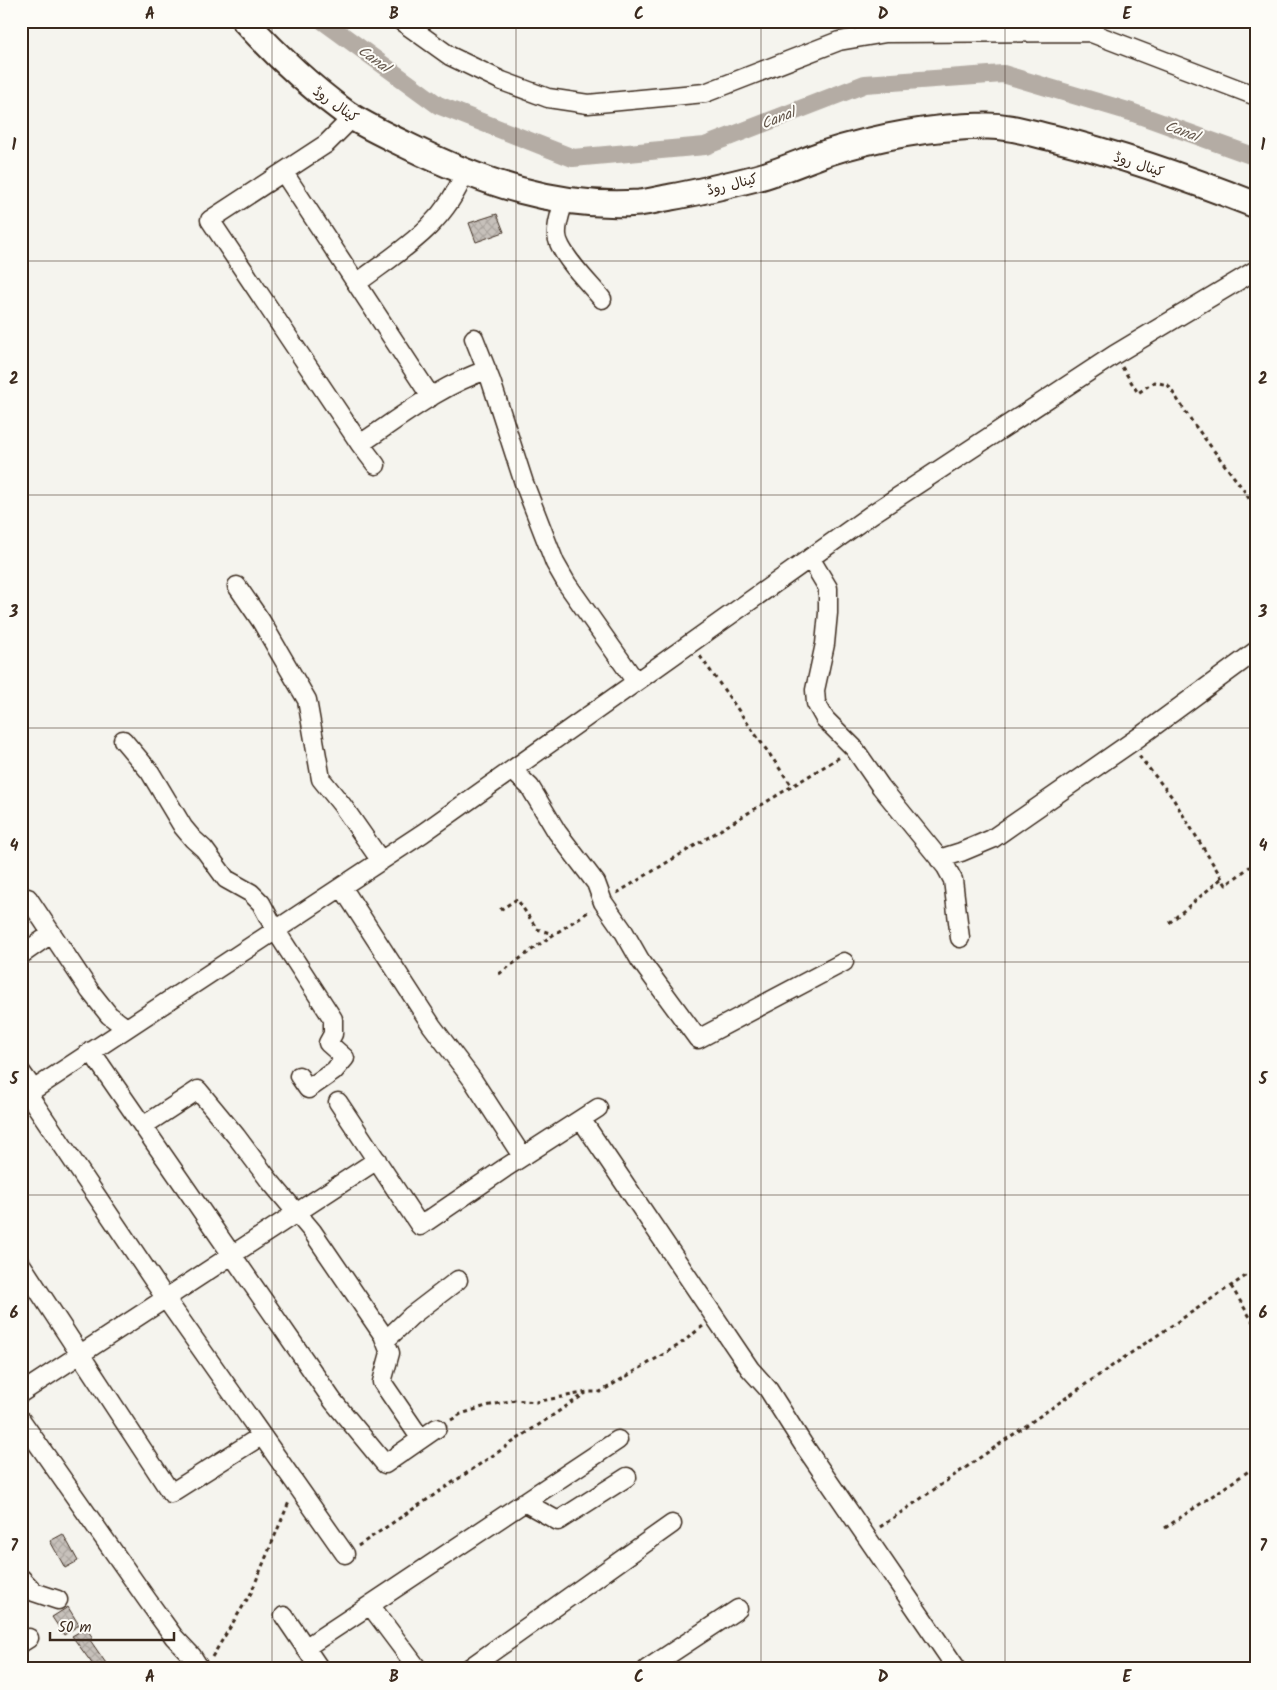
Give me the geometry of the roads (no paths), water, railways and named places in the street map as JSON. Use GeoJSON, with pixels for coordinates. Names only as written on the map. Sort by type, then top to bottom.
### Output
{"type":"FeatureCollection","features":[{"type":"Feature","properties":{"kind":"street","name":"کینال روڈ"},"geometry":{"type":"LineString","coordinates":[[245,21],[307,83],[348,115],[434,159],[466,172],[506,187],[564,201],[599,204],[640,203],[761,177],[823,154],[886,136],[939,128],[988,126],[1015,129],[1090,147],[1256,205]]}},
{"type":"Feature","properties":{"kind":"street"},"geometry":{"type":"LineString","coordinates":[[401,21],[450,56],[502,81],[548,98],[588,104],[705,93],[839,41],[886,33],[1089,32]]}},
{"type":"Feature","properties":{"kind":"street"},"geometry":{"type":"LineString","coordinates":[[1044,21],[1089,32],[1256,96]]}},
{"type":"Feature","properties":{"kind":"street"},"geometry":{"type":"LineString","coordinates":[[348,115],[345,124],[326,144],[210,220],[376,465]]}},
{"type":"Feature","properties":{"kind":"street"},"geometry":{"type":"LineString","coordinates":[[356,283],[412,242],[431,225],[458,191],[466,172]]}},
{"type":"Feature","properties":{"kind":"street"},"geometry":{"type":"LineString","coordinates":[[284,173],[431,397]]}},
{"type":"Feature","properties":{"kind":"street"},"geometry":{"type":"LineString","coordinates":[[564,201],[557,234],[558,244],[564,255],[602,299]]}},
{"type":"Feature","properties":{"kind":"street"},"geometry":{"type":"LineString","coordinates":[[28,1094],[381,861],[872,514],[1114,355],[1256,270]]}},
{"type":"Feature","properties":{"kind":"street"},"geometry":{"type":"LineString","coordinates":[[474,338],[487,370],[524,483],[555,563],[567,584],[636,682]]}},
{"type":"Feature","properties":{"kind":"street"},"geometry":{"type":"LineString","coordinates":[[360,444],[431,397],[468,376],[487,370]]}},
{"type":"Feature","properties":{"kind":"street"},"geometry":{"type":"LineString","coordinates":[[810,558],[828,588],[826,636],[815,690],[816,703],[825,719],[854,748],[881,787],[939,858],[954,880],[960,938]]}},
{"type":"Feature","properties":{"kind":"street"},"geometry":{"type":"LineString","coordinates":[[236,586],[261,621],[307,700],[321,779],[342,805],[381,861]]}},
{"type":"Feature","properties":{"kind":"street"},"geometry":{"type":"LineString","coordinates":[[939,858],[961,852],[992,839],[1130,744],[1256,651]]}},
{"type":"Feature","properties":{"kind":"street"},"geometry":{"type":"LineString","coordinates":[[123,740],[150,772],[174,813],[193,839],[204,849],[226,879],[251,893],[261,903],[276,931],[333,1019],[333,1034],[328,1043],[345,1058],[334,1072],[308,1089],[299,1076]]}},
{"type":"Feature","properties":{"kind":"street"},"geometry":{"type":"LineString","coordinates":[[512,770],[530,787],[557,832],[596,883],[603,902],[624,932],[640,960],[698,1039],[844,962]]}},
{"type":"Feature","properties":{"kind":"street"},"geometry":{"type":"LineString","coordinates":[[342,887],[432,1026],[472,1079],[522,1156]]}},
{"type":"Feature","properties":{"kind":"street"},"geometry":{"type":"LineString","coordinates":[[28,898],[90,990],[109,1015],[126,1028]]}},
{"type":"Feature","properties":{"kind":"street"},"geometry":{"type":"LineString","coordinates":[[21,955],[51,934]]}},
{"type":"Feature","properties":{"kind":"street"},"geometry":{"type":"LineString","coordinates":[[91,1051],[333,1401],[385,1464],[437,1428]]}},
{"type":"Feature","properties":{"kind":"street"},"geometry":{"type":"LineString","coordinates":[[21,1072],[28,1094],[261,1436],[345,1554]]}},
{"type":"Feature","properties":{"kind":"street"},"geometry":{"type":"LineString","coordinates":[[143,1126],[198,1090],[312,1231],[383,1335],[390,1353],[382,1382],[421,1440]]}},
{"type":"Feature","properties":{"kind":"street"},"geometry":{"type":"LineString","coordinates":[[338,1102],[420,1226],[522,1156],[598,1108]]}},
{"type":"Feature","properties":{"kind":"street"},"geometry":{"type":"LineString","coordinates":[[581,1118],[750,1369],[768,1389],[803,1444],[957,1669]]}},
{"type":"Feature","properties":{"kind":"street"},"geometry":{"type":"LineString","coordinates":[[21,1393],[377,1160]]}},
{"type":"Feature","properties":{"kind":"street"},"geometry":{"type":"LineString","coordinates":[[21,1264],[171,1493],[261,1436]]}},
{"type":"Feature","properties":{"kind":"street"},"geometry":{"type":"LineString","coordinates":[[385,1341],[411,1316],[458,1280]]}},
{"type":"Feature","properties":{"kind":"street"},"geometry":{"type":"LineString","coordinates":[[21,1420],[174,1637],[192,1656],[205,1665]]}},
{"type":"Feature","properties":{"kind":"street"},"geometry":{"type":"LineString","coordinates":[[305,1648],[618,1440]]}},
{"type":"Feature","properties":{"kind":"street"},"geometry":{"type":"LineString","coordinates":[[524,1502],[558,1521],[627,1477]]}},
{"type":"Feature","properties":{"kind":"street"},"geometry":{"type":"LineString","coordinates":[[468,1669],[672,1524]]}},
{"type":"Feature","properties":{"kind":"street"},"geometry":{"type":"LineString","coordinates":[[21,1578],[34,1592],[58,1600]]}},
{"type":"Feature","properties":{"kind":"street"},"geometry":{"type":"LineString","coordinates":[[370,1605],[418,1669]]}},
{"type":"Feature","properties":{"kind":"street"},"geometry":{"type":"LineString","coordinates":[[647,1669],[738,1609]]}},
{"type":"Feature","properties":{"kind":"street"},"geometry":{"type":"LineString","coordinates":[[284,1616],[320,1669]]}},
{"type":"Feature","properties":{"kind":"waterway","name":"Canal"},"geometry":{"type":"LineString","coordinates":[[323,21],[438,105],[573,158],[705,146],[865,84],[1003,74],[1131,112],[1256,157]]}}]}
